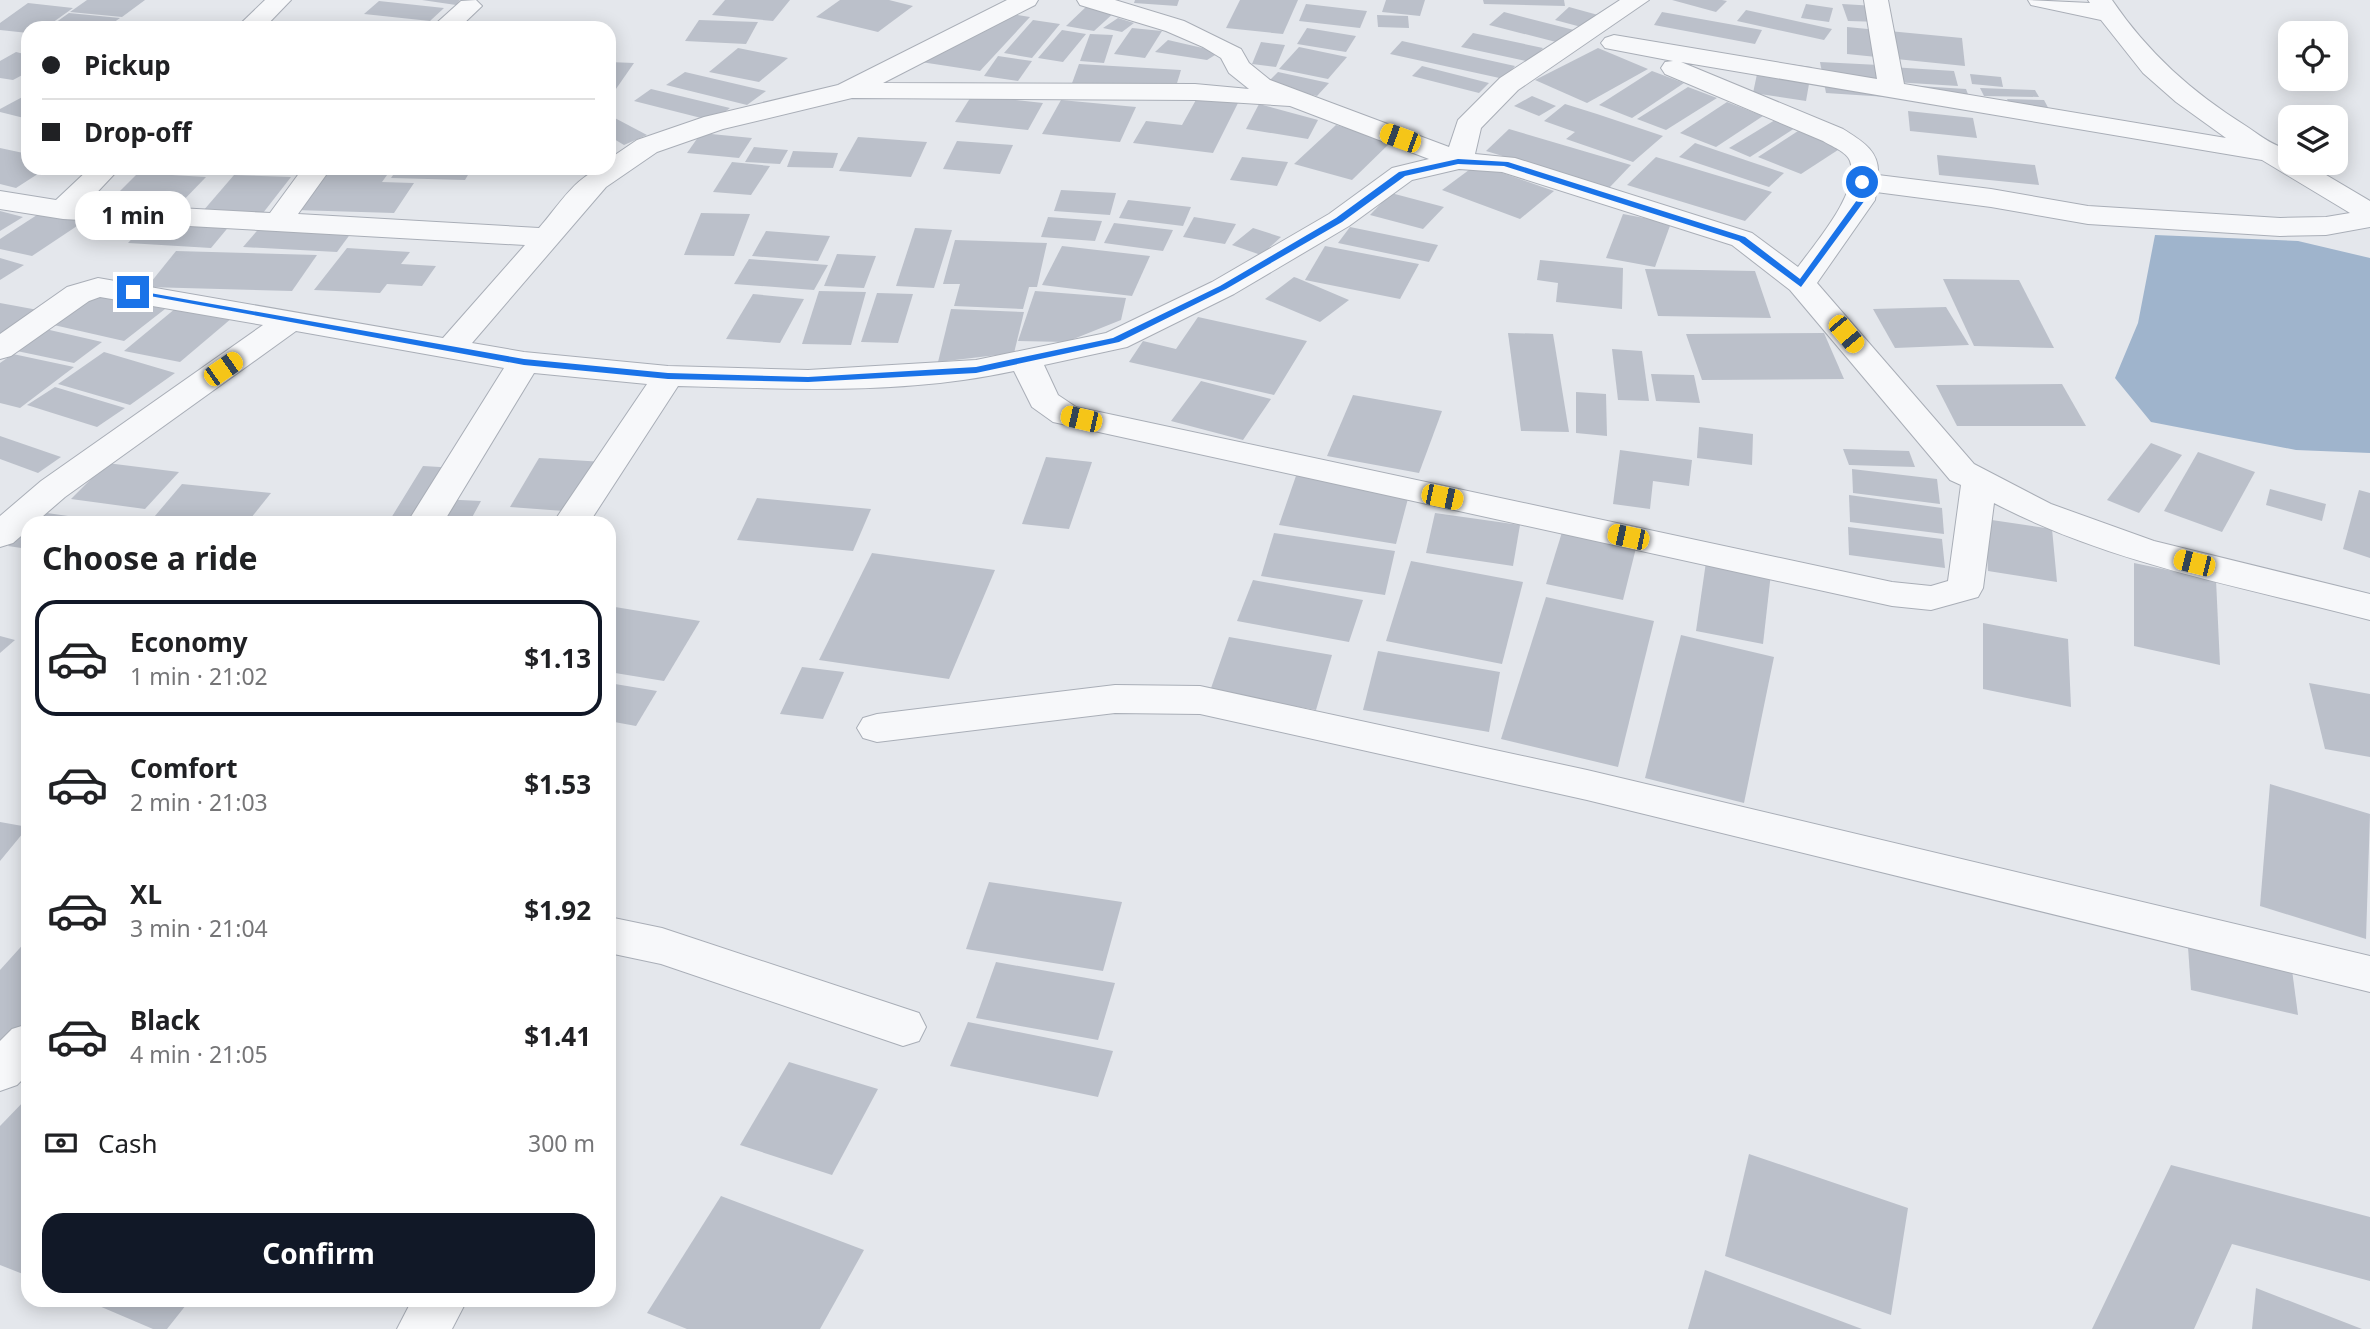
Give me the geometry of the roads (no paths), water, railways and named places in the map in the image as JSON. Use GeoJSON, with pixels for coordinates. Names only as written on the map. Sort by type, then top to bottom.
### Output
{"type":"FeatureCollection","features":[{"type":"Feature","properties":{"kind":"street"},"geometry":{"type":"LineString","coordinates":[[242,0],[277,1]]}},
{"type":"Feature","properties":{"kind":"street"},"geometry":{"type":"LineString","coordinates":[[616,167],[647,146],[714,123],[847,91],[1026,0]]}},
{"type":"Feature","properties":{"kind":"street"},"geometry":{"type":"LineString","coordinates":[[1089,0],[1175,26],[1212,42],[1232,54],[1238,67],[1261,86],[1458,161]]}},
{"type":"Feature","properties":{"kind":"street"},"geometry":{"type":"LineString","coordinates":[[1458,161],[1468,126],[1508,84],[1637,0]]}},
{"type":"Feature","properties":{"kind":"street"},"geometry":{"type":"LineString","coordinates":[[1876,0],[1892,89]]}},
{"type":"Feature","properties":{"kind":"street"},"geometry":{"type":"LineString","coordinates":[[2040,0],[2104,7],[2129,44],[2180,90],[2234,130],[2370,215]]}},
{"type":"Feature","properties":{"kind":"street"},"geometry":{"type":"LineString","coordinates":[[256,21],[277,1]]}},
{"type":"Feature","properties":{"kind":"street"},"geometry":{"type":"LineString","coordinates":[[452,21],[470,6]]}},
{"type":"Feature","properties":{"kind":"street"},"geometry":{"type":"LineString","coordinates":[[1588,32],[1833,135],[1857,150],[1866,162],[1861,200],[1801,284]]}},
{"type":"Feature","properties":{"kind":"street"},"geometry":{"type":"LineString","coordinates":[[1614,43],[2274,154]]}},
{"type":"Feature","properties":{"kind":"street"},"geometry":{"type":"LineString","coordinates":[[847,91],[1195,92],[1297,101]]}},
{"type":"Feature","properties":{"kind":"street"},"geometry":{"type":"LineString","coordinates":[[0,349],[78,294],[98,287],[524,362],[668,376],[808,380],[976,370],[1116,340],[1223,288],[1339,220],[1402,174],[1458,161],[1505,164],[1742,239],[1801,284],[1962,472],[2039,512],[2144,550],[2370,607]]}},
{"type":"Feature","properties":{"kind":"street"},"geometry":{"type":"LineString","coordinates":[[63,210],[99,175]]}},
{"type":"Feature","properties":{"kind":"street"},"geometry":{"type":"LineString","coordinates":[[279,220],[312,175]]}},
{"type":"Feature","properties":{"kind":"street"},"geometry":{"type":"LineString","coordinates":[[451,348],[544,237],[605,175]]}},
{"type":"Feature","properties":{"kind":"street"},"geometry":{"type":"LineString","coordinates":[[1862,182],[1991,198],[2088,215],[2280,227],[2326,226],[2370,215]]}},
{"type":"Feature","properties":{"kind":"street"},"geometry":{"type":"LineString","coordinates":[[0,200],[63,210],[279,220],[544,237]]}},
{"type":"Feature","properties":{"kind":"street"},"geometry":{"type":"LineString","coordinates":[[21,516],[53,488],[289,322]]}},
{"type":"Feature","properties":{"kind":"street"},"geometry":{"type":"LineString","coordinates":[[1025,360],[1044,400],[1065,415],[1892,594],[1931,598],[1965,588],[1979,481]]}},
{"type":"Feature","properties":{"kind":"street"},"geometry":{"type":"LineString","coordinates":[[429,516],[524,362]]}},
{"type":"Feature","properties":{"kind":"street"},"geometry":{"type":"LineString","coordinates":[[576,516],[668,376]]}},
{"type":"Feature","properties":{"kind":"street"},"geometry":{"type":"LineString","coordinates":[[0,535],[21,516]]}},
{"type":"Feature","properties":{"kind":"street"},"geometry":{"type":"LineString","coordinates":[[877,728],[1115,699],[1199,700],[1587,785],[2370,974]]}},
{"type":"Feature","properties":{"kind":"street"},"geometry":{"type":"LineString","coordinates":[[616,936],[662,946],[903,1027]]}},
{"type":"Feature","properties":{"kind":"street"},"geometry":{"type":"LineString","coordinates":[[0,1071],[21,1050]]}},
{"type":"Feature","properties":{"kind":"street"},"geometry":{"type":"LineString","coordinates":[[423,1329],[437,1307]]}},
{"type":"Feature","properties":{"kind":"water"},"geometry":{"type":"Polygon","coordinates":[[[2155,235],[2298,241],[2370,258],[2370,453],[2296,450],[2151,422],[2115,378],[2138,323],[2155,235]]]}}]}
